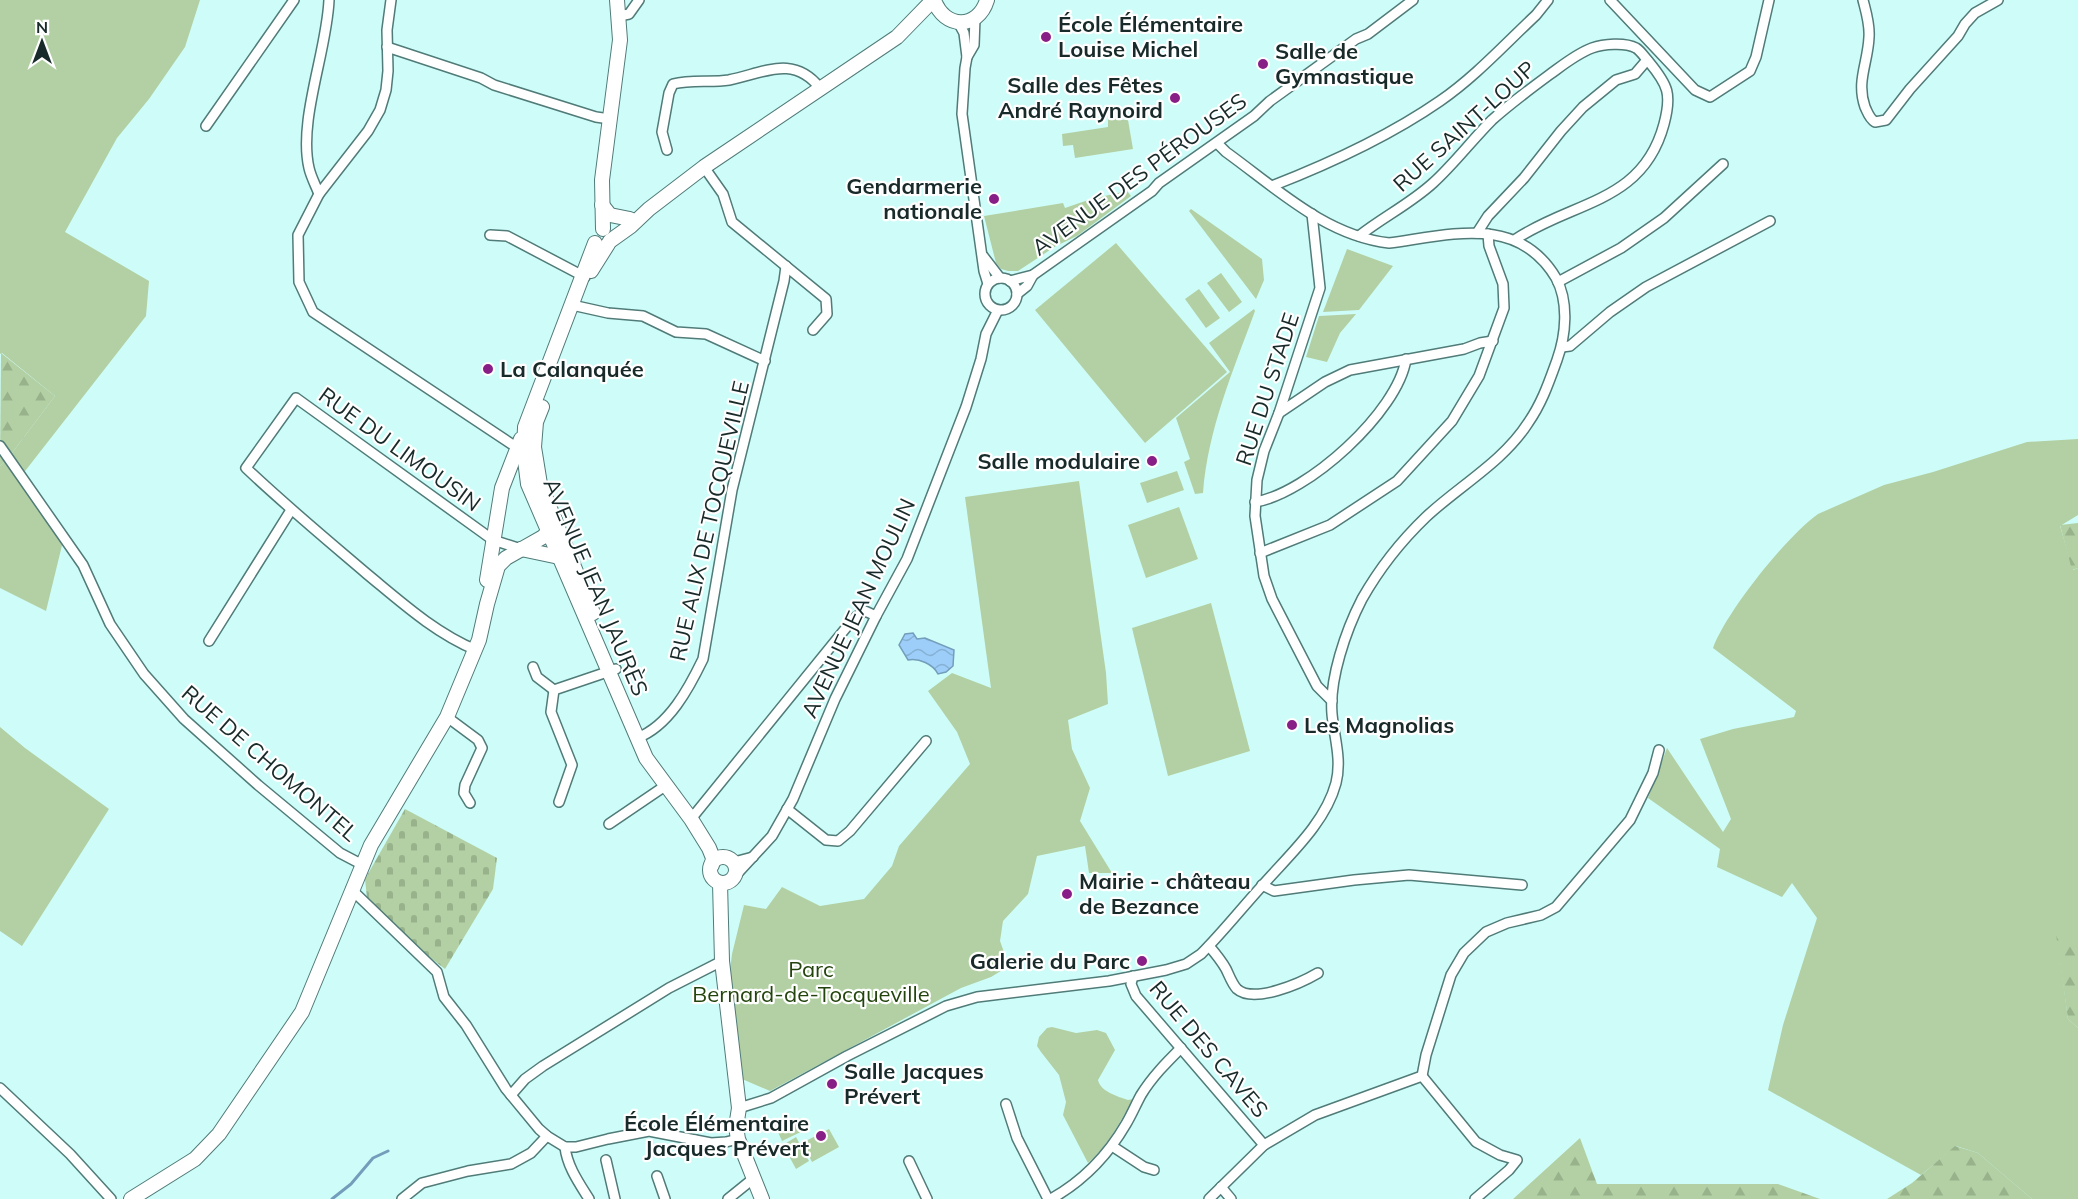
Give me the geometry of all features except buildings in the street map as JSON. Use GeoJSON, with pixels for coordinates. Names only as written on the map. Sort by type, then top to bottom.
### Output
{"type":"FeatureCollection","features":[{"type":"Feature","properties":{"kind":"main road","name":"AVENUE JEAN JAURÈS"},"geometry":{"type":"LineString","coordinates":[[603,236],[596,205],[602,180],[620,40],[617,0]]}},
{"type":"Feature","properties":{"kind":"main road"},"geometry":{"type":"LineString","coordinates":[[603,236],[632,226],[649,209],[704,167],[905,30],[934,0],[942,15],[958,22],[975,18],[985,8],[987,0]]}},
{"type":"Feature","properties":{"kind":"main road"},"geometry":{"type":"LineString","coordinates":[[905,30],[942,15]]}},
{"type":"Feature","properties":{"kind":"main road","name":"AVENUE JEAN JAURÈS"},"geometry":{"type":"LineString","coordinates":[[525,449],[536,423],[585,277],[603,236],[602,180]]}},
{"type":"Feature","properties":{"kind":"main road"},"geometry":{"type":"LineString","coordinates":[[602,205],[610,215],[630,219]]}},
{"type":"Feature","properties":{"kind":"main road"},"geometry":{"type":"LineString","coordinates":[[603,236],[649,209]]}},
{"type":"Feature","properties":{"kind":"main road","name":"AVENUE JEAN JAURÈS"},"geometry":{"type":"LineString","coordinates":[[534,484],[525,449],[525,427],[575,306]]}},
{"type":"Feature","properties":{"kind":"main road"},"geometry":{"type":"LineString","coordinates":[[487,604],[493,540],[502,488],[525,449]]}},
{"type":"Feature","properties":{"kind":"main road"},"geometry":{"type":"LineString","coordinates":[[131,1199],[195,1159],[219,1134],[302,1012],[370,845],[447,717],[476,650],[498,566],[552,526],[534,484],[519,483],[502,488]]}},
{"type":"Feature","properties":{"kind":"main road","name":"AVENUE JEAN JAURÈS"},"geometry":{"type":"LineString","coordinates":[[552,526],[559,557],[612,670]]}},
{"type":"Feature","properties":{"kind":"main road","name":"AVENUE JEAN JAURÈS"},"geometry":{"type":"LineString","coordinates":[[552,526],[640,737],[646,758],[665,786],[692,818]]}},
{"type":"Feature","properties":{"kind":"main road"},"geometry":{"type":"LineString","coordinates":[[521,549],[559,557]]}},
{"type":"Feature","properties":{"kind":"main road","name":"AVENUE JEAN JAURÈS"},"geometry":{"type":"LineString","coordinates":[[640,737],[692,818],[726,865],[712,876],[720,883],[721,958]]}},
{"type":"Feature","properties":{"kind":"main road"},"geometry":{"type":"LineString","coordinates":[[721,958],[739,1108],[736,1127],[738,1139],[762,1199]]}},
{"type":"Feature","properties":{"kind":"street"},"geometry":{"type":"LineString","coordinates":[[206,126],[294,0]]}},
{"type":"Feature","properties":{"kind":"street"},"geometry":{"type":"LineString","coordinates":[[319,194],[309,168],[307,134],[328,22],[329,0]]}},
{"type":"Feature","properties":{"kind":"street"},"geometry":{"type":"LineString","coordinates":[[391,0],[386,90],[380,110],[368,131],[319,194],[298,235],[299,282],[313,312],[525,449]]}},
{"type":"Feature","properties":{"kind":"street"},"geometry":{"type":"LineString","coordinates":[[619,16],[629,14],[639,0]]}},
{"type":"Feature","properties":{"kind":"street","name":"AVENUE DES PÉROUSES"},"geometry":{"type":"LineString","coordinates":[[1011,281],[1033,275],[1152,191],[1159,183],[1194,157],[1254,116],[1270,101],[1356,39],[1368,34],[1413,0]]}},
{"type":"Feature","properties":{"kind":"street"},"geometry":{"type":"LineString","coordinates":[[1272,186],[1359,149],[1442,100],[1521,29],[1548,0]]}},
{"type":"Feature","properties":{"kind":"street"},"geometry":{"type":"LineString","coordinates":[[1610,0],[1695,90],[1710,98],[1750,71],[1756,57],[1769,0]]}},
{"type":"Feature","properties":{"kind":"street"},"geometry":{"type":"LineString","coordinates":[[1863,0],[1868,16],[1869,36],[1861,80],[1861,94],[1870,118],[1875,122],[1882,122],[1958,36],[1975,13],[1998,0]]}},
{"type":"Feature","properties":{"kind":"street"},"geometry":{"type":"LineString","coordinates":[[975,18],[974,45],[968,57],[963,87],[962,120],[984,271],[988,284],[986,300],[991,306],[1004,309],[1013,304],[1017,294],[1014,285],[1011,281],[1000,278],[982,254]]}},
{"type":"Feature","properties":{"kind":"street"},"geometry":{"type":"LineString","coordinates":[[958,22],[964,33],[968,57]]}},
{"type":"Feature","properties":{"kind":"street"},"geometry":{"type":"LineString","coordinates":[[1516,239],[1532,228],[1569,214],[1620,187],[1636,176],[1648,162],[1656,146],[1668,106],[1664,80],[1637,49],[1647,39]]}},
{"type":"Feature","properties":{"kind":"street","name":"RUE SAINT-LOUP"},"geometry":{"type":"LineString","coordinates":[[1359,236],[1378,221],[1400,209],[1433,183],[1493,120],[1569,60],[1594,47],[1623,45],[1637,49]]}},
{"type":"Feature","properties":{"kind":"street"},"geometry":{"type":"LineString","coordinates":[[387,47],[481,78],[494,85],[596,117],[610,119]]}},
{"type":"Feature","properties":{"kind":"street"},"geometry":{"type":"LineString","coordinates":[[1477,233],[1488,216],[1524,178],[1583,107],[1616,80],[1635,74],[1647,60]]}},
{"type":"Feature","properties":{"kind":"street"},"geometry":{"type":"LineString","coordinates":[[667,150],[662,132],[669,93],[673,84],[687,81],[729,80],[776,67],[793,69],[810,77],[820,88]]}},
{"type":"Feature","properties":{"kind":"street"},"geometry":{"type":"LineString","coordinates":[[739,1108],[771,1098],[847,1056],[946,1006],[988,995],[1109,981],[1178,967],[1195,958],[1209,946],[1315,824],[1326,806],[1336,783],[1338,753],[1332,701],[1336,674],[1347,634],[1377,575],[1393,553],[1427,516],[1495,460],[1521,432],[1544,397],[1562,347],[1564,309],[1558,282],[1541,258],[1516,239],[1488,234],[1477,233],[1389,243],[1340,230],[1272,186],[1217,143]]}},
{"type":"Feature","properties":{"kind":"street"},"geometry":{"type":"LineString","coordinates":[[1558,282],[1621,248],[1664,218],[1723,164]]}},
{"type":"Feature","properties":{"kind":"street"},"geometry":{"type":"LineString","coordinates":[[704,167],[721,190],[732,222],[826,299],[827,314],[813,330]]}},
{"type":"Feature","properties":{"kind":"street","name":"RUE DU STADE"},"geometry":{"type":"LineString","coordinates":[[1312,214],[1320,288],[1264,452],[1257,480],[1255,516],[1264,576],[1272,599],[1317,686],[1332,701]]}},
{"type":"Feature","properties":{"kind":"street"},"geometry":{"type":"LineString","coordinates":[[1562,347],[1570,346],[1610,312],[1646,287],[1770,221]]}},
{"type":"Feature","properties":{"kind":"street"},"geometry":{"type":"LineString","coordinates":[[1260,553],[1330,525],[1397,481],[1452,421],[1479,376],[1504,308],[1503,284],[1489,246],[1488,234]]}},
{"type":"Feature","properties":{"kind":"street"},"geometry":{"type":"LineString","coordinates":[[490,235],[507,236],[585,277]]}},
{"type":"Feature","properties":{"kind":"street","name":"RUE ALIX DE TOCQUEVILLE"},"geometry":{"type":"LineString","coordinates":[[640,737],[659,725],[671,712],[703,659],[732,490],[765,361],[786,266]]}},
{"type":"Feature","properties":{"kind":"street","name":"AVENUE DES PÉROUSES"},"geometry":{"type":"LineString","coordinates":[[1017,294],[1027,286],[1033,275]]}},
{"type":"Feature","properties":{"kind":"street"},"geometry":{"type":"LineString","coordinates":[[988,284],[1000,278]]}},
{"type":"Feature","properties":{"kind":"street","name":"AVENUE JEAN MOULIN"},"geometry":{"type":"LineString","coordinates":[[726,865],[755,856],[772,836],[787,809],[876,616],[907,559],[966,407],[981,359],[986,334],[986,300]]}},
{"type":"Feature","properties":{"kind":"street","name":"RUE ALIX DE TOCQUEVILLE"},"geometry":{"type":"LineString","coordinates":[[575,306],[608,313],[643,316],[676,332],[706,334],[765,361]]}},
{"type":"Feature","properties":{"kind":"street","name":"AVENUE JEAN MOULIN"},"geometry":{"type":"LineString","coordinates":[[986,334],[998,309]]}},
{"type":"Feature","properties":{"kind":"street"},"geometry":{"type":"LineString","coordinates":[[1279,413],[1325,382],[1350,370],[1493,341]]}},
{"type":"Feature","properties":{"kind":"street"},"geometry":{"type":"LineString","coordinates":[[1255,502],[1268,500],[1296,485],[1325,466],[1350,445],[1387,403],[1399,384],[1406,359]]}},
{"type":"Feature","properties":{"kind":"street","name":"RUE DU LIMOUSIN"},"geometry":{"type":"LineString","coordinates":[[291,510],[246,468],[296,398],[493,540]]}},
{"type":"Feature","properties":{"kind":"street","name":"RUE DE CHOMONTEL"},"geometry":{"type":"LineString","coordinates":[[0,446],[83,565],[110,624],[144,674],[184,719],[258,785],[340,853],[361,864]]}},
{"type":"Feature","properties":{"kind":"street"},"geometry":{"type":"LineString","coordinates":[[209,641],[291,510],[412,610],[454,641],[476,650]]}},
{"type":"Feature","properties":{"kind":"street"},"geometry":{"type":"LineString","coordinates":[[493,540],[521,549]]}},
{"type":"Feature","properties":{"kind":"street"},"geometry":{"type":"LineString","coordinates":[[692,818],[854,618],[865,611],[876,616]]}},
{"type":"Feature","properties":{"kind":"street"},"geometry":{"type":"LineString","coordinates":[[533,667],[537,676],[554,690]]}},
{"type":"Feature","properties":{"kind":"street"},"geometry":{"type":"LineString","coordinates":[[554,690],[612,670]]}},
{"type":"Feature","properties":{"kind":"street"},"geometry":{"type":"LineString","coordinates":[[554,690],[551,712],[572,765],[559,802]]}},
{"type":"Feature","properties":{"kind":"street"},"geometry":{"type":"LineString","coordinates":[[447,717],[478,740],[482,748],[465,785],[464,793],[470,803]]}},
{"type":"Feature","properties":{"kind":"street"},"geometry":{"type":"LineString","coordinates":[[787,809],[826,840],[838,841],[850,831],[926,741]]}},
{"type":"Feature","properties":{"kind":"street"},"geometry":{"type":"LineString","coordinates":[[1422,1076],[1426,1055],[1451,975],[1464,953],[1486,932],[1507,923],[1541,915],[1556,907],[1630,820],[1653,773],[1659,750]]}},
{"type":"Feature","properties":{"kind":"street"},"geometry":{"type":"LineString","coordinates":[[609,824],[665,786]]}},
{"type":"Feature","properties":{"kind":"street"},"geometry":{"type":"LineString","coordinates":[[1262,885],[1274,891],[1408,875],[1522,885]]}},
{"type":"Feature","properties":{"kind":"street"},"geometry":{"type":"LineString","coordinates":[[351,889],[437,972],[444,997],[466,1025],[511,1095],[547,1136],[565,1147],[576,1147],[649,1131],[711,1143],[738,1139]]}},
{"type":"Feature","properties":{"kind":"street"},"geometry":{"type":"LineString","coordinates":[[1209,946],[1224,966],[1234,985],[1244,993],[1263,993],[1284,988],[1303,982],[1318,973]]}},
{"type":"Feature","properties":{"kind":"street"},"geometry":{"type":"LineString","coordinates":[[511,1095],[525,1079],[543,1066],[721,958]]}},
{"type":"Feature","properties":{"kind":"street","name":"RUE DES CAVES"},"geometry":{"type":"LineString","coordinates":[[1133,976],[1131,984],[1136,996],[1264,1145]]}},
{"type":"Feature","properties":{"kind":"street"},"geometry":{"type":"LineString","coordinates":[[1006,1104],[1017,1138],[1049,1199],[1086,1176],[1112,1146],[1141,1094],[1159,1070],[1181,1048]]}},
{"type":"Feature","properties":{"kind":"street"},"geometry":{"type":"LineString","coordinates":[[1209,1199],[1264,1145],[1315,1115],[1422,1076]]}},
{"type":"Feature","properties":{"kind":"street"},"geometry":{"type":"LineString","coordinates":[[1422,1076],[1476,1142],[1500,1155],[1517,1160],[1476,1199]]}},
{"type":"Feature","properties":{"kind":"street"},"geometry":{"type":"LineString","coordinates":[[0,1088],[69,1154],[111,1199]]}},
{"type":"Feature","properties":{"kind":"street"},"geometry":{"type":"LineString","coordinates":[[402,1199],[424,1182],[468,1171],[511,1164],[531,1153],[547,1136]]}},
{"type":"Feature","properties":{"kind":"street"},"geometry":{"type":"LineString","coordinates":[[684,1150],[687,1150],[695,1140]]}},
{"type":"Feature","properties":{"kind":"street"},"geometry":{"type":"LineString","coordinates":[[1112,1146],[1144,1167],[1154,1170]]}},
{"type":"Feature","properties":{"kind":"street"},"geometry":{"type":"LineString","coordinates":[[565,1147],[566,1156],[578,1183],[589,1199]]}},
{"type":"Feature","properties":{"kind":"street"},"geometry":{"type":"LineString","coordinates":[[606,1160],[615,1199]]}},
{"type":"Feature","properties":{"kind":"street"},"geometry":{"type":"LineString","coordinates":[[909,1161],[927,1199]]}},
{"type":"Feature","properties":{"kind":"street"},"geometry":{"type":"LineString","coordinates":[[657,1176],[665,1199]]}},
{"type":"Feature","properties":{"kind":"street"},"geometry":{"type":"LineString","coordinates":[[728,1199],[754,1178]]}},
{"type":"Feature","properties":{"kind":"street"},"geometry":{"type":"LineString","coordinates":[[1221,1187],[1231,1199]]}},
{"type":"Feature","properties":{"kind":"green space"},"geometry":{"type":"Polygon","coordinates":[[[0,0],[200,0],[185,47],[149,99],[117,138],[65,232],[149,281],[146,316],[22,475],[65,533],[46,611],[0,588],[0,466],[55,396],[2,353],[0,354],[0,0]]]}},
{"type":"Feature","properties":{"kind":"green space"},"geometry":{"type":"Polygon","coordinates":[[[1108,119],[1128,120],[1133,149],[1075,158],[1073,145],[1063,146],[1062,134],[1108,127],[1108,119]]]}},
{"type":"Feature","properties":{"kind":"green space"},"geometry":{"type":"Polygon","coordinates":[[[1127,191],[1131,196],[1077,236],[1056,246],[1018,271],[1001,269],[996,263],[984,216],[1063,203],[1065,208],[1091,199],[1127,191]]]}},
{"type":"Feature","properties":{"kind":"green space"},"geometry":{"type":"Polygon","coordinates":[[[1191,209],[1262,259],[1264,280],[1256,299],[1189,211],[1191,209]]]}},
{"type":"Feature","properties":{"kind":"green space"},"geometry":{"type":"Polygon","coordinates":[[[1116,243],[1227,372],[1145,443],[1035,310],[1116,243]]]}},
{"type":"Feature","properties":{"kind":"green space"},"geometry":{"type":"Polygon","coordinates":[[[1347,249],[1393,266],[1359,310],[1323,312],[1347,249]]]}},
{"type":"Feature","properties":{"kind":"green space"},"geometry":{"type":"Polygon","coordinates":[[[1221,273],[1242,302],[1229,312],[1207,283],[1221,273]]]}},
{"type":"Feature","properties":{"kind":"green space"},"geometry":{"type":"Polygon","coordinates":[[[1199,289],[1220,318],[1206,328],[1185,299],[1199,289]]]}},
{"type":"Feature","properties":{"kind":"green space"},"geometry":{"type":"Polygon","coordinates":[[[1254,309],[1216,423],[1203,493],[1195,494],[1184,462],[1190,459],[1176,418],[1230,372],[1209,343],[1254,309]]]}},
{"type":"Feature","properties":{"kind":"green space"},"geometry":{"type":"Polygon","coordinates":[[[1356,314],[1340,333],[1327,362],[1306,357],[1319,316],[1356,314]]]}},
{"type":"Feature","properties":{"kind":"green space"},"geometry":{"type":"Polygon","coordinates":[[[1,353],[55,396],[0,466],[1,353]]]}},
{"type":"Feature","properties":{"kind":"green space"},"geometry":{"type":"Polygon","coordinates":[[[2078,439],[2078,515],[2060,526],[2073,570],[2078,568],[2078,927],[2056,927],[2068,1019],[2078,1028],[2078,1199],[2032,1199],[1978,1153],[1956,1146],[1921,1175],[1768,1090],[1783,1025],[1817,918],[1792,883],[1782,897],[1717,867],[1720,849],[1648,798],[1667,748],[1723,832],[1731,819],[1700,739],[1733,729],[1794,717],[1796,711],[1713,648],[1744,595],[1790,539],[1818,514],[1884,485],[2027,442],[2078,439]]]}},
{"type":"Feature","properties":{"kind":"green space"},"geometry":{"type":"Polygon","coordinates":[[[1177,471],[1184,490],[1147,503],[1140,483],[1177,471]]]}},
{"type":"Feature","properties":{"kind":"green space","name":"Parc Bernard-de-Tocqueville"},"geometry":{"type":"Polygon","coordinates":[[[1079,481],[1106,673],[1108,704],[1068,720],[1072,749],[1090,788],[1080,821],[1112,873],[1089,873],[1085,846],[1037,856],[1028,894],[1003,921],[1000,941],[1009,966],[991,977],[961,988],[770,1091],[742,1079],[729,979],[732,954],[744,905],[766,909],[782,887],[820,906],[864,899],[892,866],[899,846],[970,764],[957,732],[928,691],[952,673],[991,688],[965,497],[1079,481]]]}},
{"type":"Feature","properties":{"kind":"green space"},"geometry":{"type":"Polygon","coordinates":[[[1179,507],[1198,559],[1146,578],[1128,525],[1179,507]]]}},
{"type":"Feature","properties":{"kind":"green space"},"geometry":{"type":"Polygon","coordinates":[[[2078,523],[2078,568],[2072,570],[2060,525],[2078,523]]]}},
{"type":"Feature","properties":{"kind":"green space"},"geometry":{"type":"Polygon","coordinates":[[[1211,603],[1250,751],[1168,776],[1132,628],[1211,603]]]}},
{"type":"Feature","properties":{"kind":"green space"},"geometry":{"type":"Polygon","coordinates":[[[0,727],[109,809],[22,946],[0,931],[0,727]]]}},
{"type":"Feature","properties":{"kind":"green space"},"geometry":{"type":"Polygon","coordinates":[[[405,809],[497,858],[493,889],[445,969],[411,943],[367,898],[365,879],[405,809]]]}},
{"type":"Feature","properties":{"kind":"green space"},"geometry":{"type":"Polygon","coordinates":[[[2055,927],[2078,927],[2078,1028],[2068,1019],[2055,927]]]}},
{"type":"Feature","properties":{"kind":"green space"},"geometry":{"type":"Polygon","coordinates":[[[1052,1027],[1076,1033],[1097,1030],[1106,1033],[1115,1050],[1098,1080],[1102,1088],[1110,1093],[1128,1100],[1133,1099],[1108,1141],[1088,1163],[1063,1115],[1066,1102],[1059,1075],[1037,1046],[1039,1037],[1047,1028],[1052,1027]]]}},
{"type":"Feature","properties":{"kind":"green space"},"geometry":{"type":"Polygon","coordinates":[[[801,1118],[807,1129],[782,1141],[777,1130],[801,1118]]]}},
{"type":"Feature","properties":{"kind":"green space"},"geometry":{"type":"Polygon","coordinates":[[[829,1129],[839,1147],[812,1162],[802,1143],[829,1129]]]}},
{"type":"Feature","properties":{"kind":"green space"},"geometry":{"type":"Polygon","coordinates":[[[796,1137],[809,1161],[796,1169],[783,1145],[796,1137]]]}},
{"type":"Feature","properties":{"kind":"green space"},"geometry":{"type":"Polygon","coordinates":[[[1580,1138],[1597,1184],[1778,1184],[1820,1199],[1513,1199],[1580,1138]]]}},
{"type":"Feature","properties":{"kind":"green space"},"geometry":{"type":"Polygon","coordinates":[[[1955,1146],[1978,1153],[2032,1199],[1887,1199],[1912,1183],[1955,1146]]]}},
{"type":"Feature","properties":{"kind":"water"},"geometry":{"type":"Polygon","coordinates":[[[913,633],[917,639],[925,638],[954,650],[953,666],[946,672],[938,674],[925,662],[908,660],[899,645],[905,634],[913,633]]]}},
{"type":"Feature","properties":{"kind":"waterway"},"geometry":{"type":"LineString","coordinates":[[332,1199],[351,1184],[373,1158],[388,1151]]}},
{"type":"Feature","properties":{"kind":"place","name":"École Élémentaire Louise Michel"},"geometry":{"type":"Point","coordinates":[1046,37]}},
{"type":"Feature","properties":{"kind":"place","name":"Salle de Gymnastique"},"geometry":{"type":"Point","coordinates":[1263,64]}},
{"type":"Feature","properties":{"kind":"place","name":"Salle des Fêtes André Raynoird"},"geometry":{"type":"Point","coordinates":[1175,98]}},
{"type":"Feature","properties":{"kind":"place","name":"Gendarmerie nationale"},"geometry":{"type":"Point","coordinates":[994,199]}},
{"type":"Feature","properties":{"kind":"place","name":"La Calanquée"},"geometry":{"type":"Point","coordinates":[488,369]}},
{"type":"Feature","properties":{"kind":"place","name":"Salle modulaire"},"geometry":{"type":"Point","coordinates":[1152,461]}},
{"type":"Feature","properties":{"kind":"place","name":"Les Magnolias"},"geometry":{"type":"Point","coordinates":[1292,725]}},
{"type":"Feature","properties":{"kind":"place","name":"Mairie - château de Bezance"},"geometry":{"type":"Point","coordinates":[1067,894]}},
{"type":"Feature","properties":{"kind":"place","name":"Galerie du Parc"},"geometry":{"type":"Point","coordinates":[1142,961]}},
{"type":"Feature","properties":{"kind":"place","name":"Salle Jacques Prévert"},"geometry":{"type":"Point","coordinates":[832,1084]}},
{"type":"Feature","properties":{"kind":"place","name":"École Élémentaire Jacques Prévert"},"geometry":{"type":"Point","coordinates":[821,1136]}}]}
